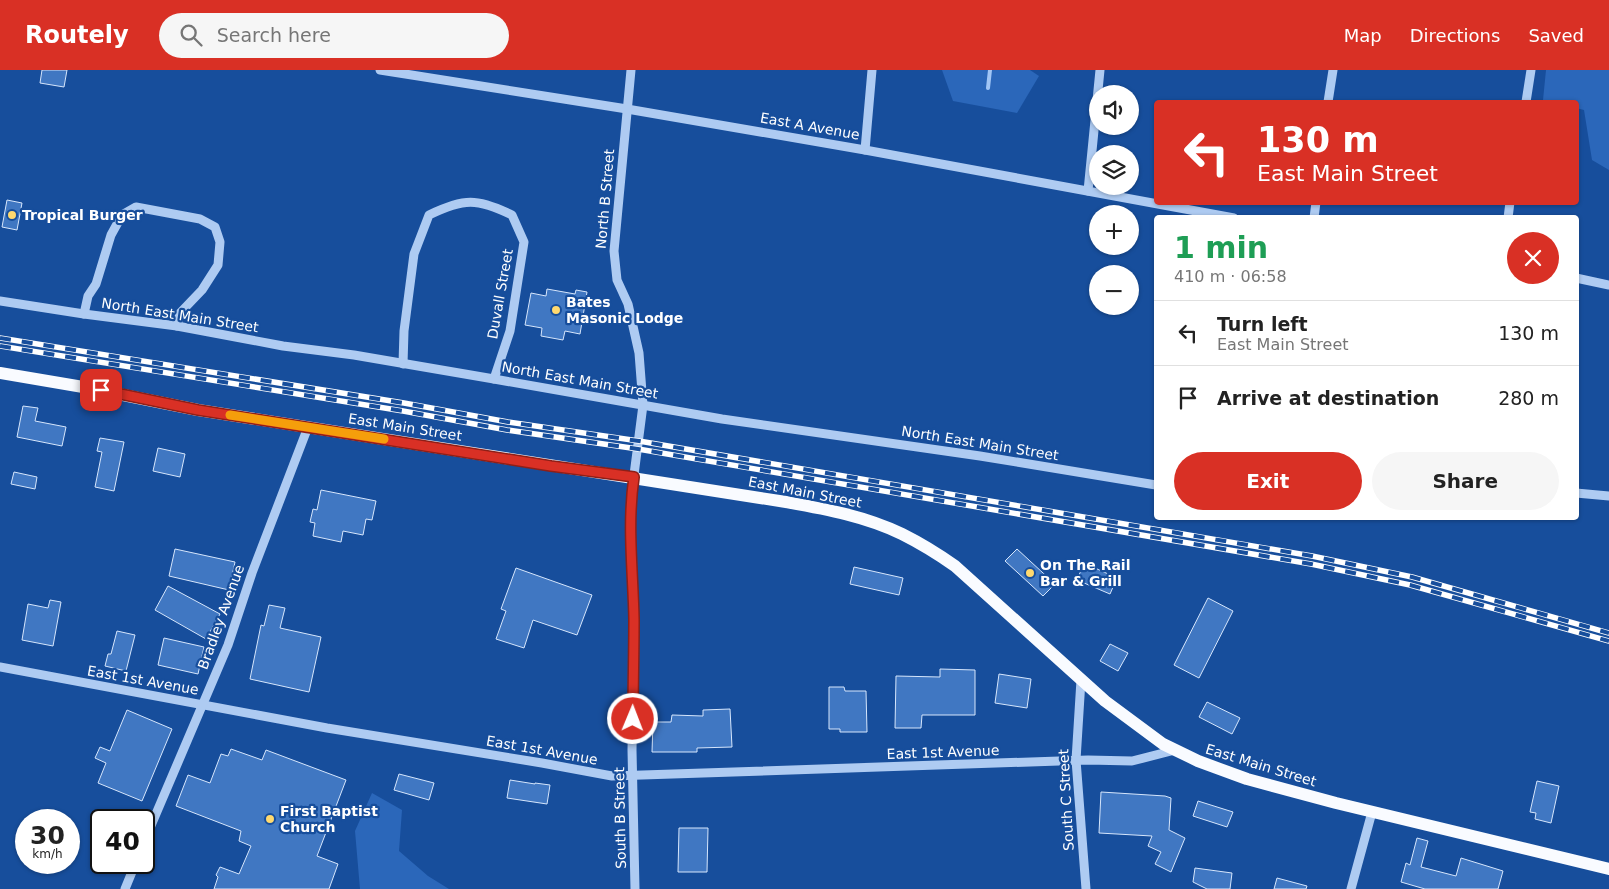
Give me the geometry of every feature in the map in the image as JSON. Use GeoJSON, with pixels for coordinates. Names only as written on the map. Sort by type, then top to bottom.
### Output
{"type":"FeatureCollection","features":[{"type":"Feature","properties":{"kind":"main road","name":"East Main Street"},"geometry":{"type":"LineString","coordinates":[[0,373],[198,410],[551,466],[634,477],[835,511],[868,520],[901,533],[955,566],[1081,680],[1136,725],[1163,744],[1198,761],[1246,779],[1372,812],[1609,869]]}},
{"type":"Feature","properties":{"kind":"street","name":"East A Avenue"},"geometry":{"type":"LineString","coordinates":[[380,70],[627,109],[865,150],[1154,203]]}},
{"type":"Feature","properties":{"kind":"street","name":"North B Street"},"geometry":{"type":"LineString","coordinates":[[631,70],[614,251],[617,280],[628,304],[637,343],[643,405],[634,477]]}},
{"type":"Feature","properties":{"kind":"street"},"geometry":{"type":"LineString","coordinates":[[865,150],[872,70]]}},
{"type":"Feature","properties":{"kind":"street"},"geometry":{"type":"LineString","coordinates":[[1088,191],[1100,70]]}},
{"type":"Feature","properties":{"kind":"street"},"geometry":{"type":"LineString","coordinates":[[1328,100],[1333,70]]}},
{"type":"Feature","properties":{"kind":"street"},"geometry":{"type":"LineString","coordinates":[[1526,100],[1531,70]]}},
{"type":"Feature","properties":{"kind":"street","name":"Duvall Street"},"geometry":{"type":"LineString","coordinates":[[402,364],[404,331],[414,254],[429,215],[450,205],[470,201],[493,206],[512,214],[524,242],[510,331],[494,379]]}},
{"type":"Feature","properties":{"kind":"street","name":"East A Avenue"},"geometry":{"type":"LineString","coordinates":[[1164,205],[1218,215]]}},
{"type":"Feature","properties":{"kind":"street"},"geometry":{"type":"LineString","coordinates":[[84,314],[88,296],[96,284],[111,235],[122,215],[136,207],[200,219],[215,227],[220,242],[218,265],[202,290],[180,314],[177,326]]}},
{"type":"Feature","properties":{"kind":"street"},"geometry":{"type":"LineString","coordinates":[[1579,279],[1609,285]]}},
{"type":"Feature","properties":{"kind":"street","name":"North East Main Street"},"geometry":{"type":"LineString","coordinates":[[0,300],[84,314],[177,326],[282,346],[494,379],[722,419],[980,456],[1154,485]]}},
{"type":"Feature","properties":{"kind":"street","name":"Bradley Avenue"},"geometry":{"type":"LineString","coordinates":[[155,816],[228,646],[252,573],[308,427]]}},
{"type":"Feature","properties":{"kind":"street","name":"South B Street"},"geometry":{"type":"LineString","coordinates":[[634,477],[630,524],[634,619],[633,776],[635,889]]}},
{"type":"Feature","properties":{"kind":"street"},"geometry":{"type":"LineString","coordinates":[[1579,493],[1609,496]]}},
{"type":"Feature","properties":{"kind":"street","name":"East 1st Avenue"},"geometry":{"type":"LineString","coordinates":[[0,667],[336,729],[612,776],[1076,760],[1132,760],[1175,750]]}},
{"type":"Feature","properties":{"kind":"street","name":"South C Street"},"geometry":{"type":"LineString","coordinates":[[1081,680],[1076,760],[1086,889]]}},
{"type":"Feature","properties":{"kind":"street"},"geometry":{"type":"LineString","coordinates":[[1352,889],[1353,877],[1372,812]]}},
{"type":"Feature","properties":{"kind":"street"},"geometry":{"type":"LineString","coordinates":[[125,889],[131,874]]}},
{"type":"Feature","properties":{"kind":"shaded area"},"geometry":{"type":"Polygon","coordinates":[[[942,70],[1030,70],[1039,76],[1017,113],[953,101],[942,70]]]}},
{"type":"Feature","properties":{"kind":"shaded area"},"geometry":{"type":"Polygon","coordinates":[[[1546,70],[1609,70],[1609,170],[1592,160],[1584,110],[1579,109],[1579,100],[1543,100],[1546,70]]]}},
{"type":"Feature","properties":{"kind":"shaded area"},"geometry":{"type":"Polygon","coordinates":[[[372,793],[402,810],[399,851],[428,876],[449,889],[360,889],[355,831],[372,793]]]}},
{"type":"Feature","properties":{"kind":"building"},"geometry":{"type":"Polygon","coordinates":[[[42,70],[67,70],[64,87],[40,83],[42,70]]]}},
{"type":"Feature","properties":{"kind":"building","name":"Tropical Burger"},"geometry":{"type":"Polygon","coordinates":[[[7,200],[22,203],[17,230],[2,227],[7,200]]]}},
{"type":"Feature","properties":{"kind":"building","name":"Bates Masonic Lodge"},"geometry":{"type":"Polygon","coordinates":[[[547,289],[575,294],[576,290],[587,292],[580,334],[565,331],[563,340],[541,336],[542,328],[525,325],[531,293],[546,296],[547,289]]]}},
{"type":"Feature","properties":{"kind":"building"},"geometry":{"type":"Polygon","coordinates":[[[23,406],[38,408],[35,421],[66,427],[62,446],[17,437],[23,406]]]}},
{"type":"Feature","properties":{"kind":"building"},"geometry":{"type":"Polygon","coordinates":[[[100,438],[124,442],[114,491],[95,487],[102,452],[97,451],[100,438]]]}},
{"type":"Feature","properties":{"kind":"building"},"geometry":{"type":"Polygon","coordinates":[[[158,448],[185,454],[180,477],[153,471],[158,448]]]}},
{"type":"Feature","properties":{"kind":"building"},"geometry":{"type":"Polygon","coordinates":[[[14,472],[37,477],[35,489],[11,484],[14,472]]]}},
{"type":"Feature","properties":{"kind":"building"},"geometry":{"type":"Polygon","coordinates":[[[321,490],[376,501],[372,520],[366,519],[363,535],[343,531],[341,542],[313,536],[315,523],[310,522],[313,509],[317,510],[321,490]]]}},
{"type":"Feature","properties":{"kind":"building"},"geometry":{"type":"Polygon","coordinates":[[[175,549],[235,562],[229,590],[169,576],[175,549]]]}},
{"type":"Feature","properties":{"kind":"building","name":"On The Rail Bar & Grill"},"geometry":{"type":"Polygon","coordinates":[[[1017,549],[1055,584],[1043,596],[1005,561],[1017,549]]]}},
{"type":"Feature","properties":{"kind":"building"},"geometry":{"type":"Polygon","coordinates":[[[1084,563],[1117,578],[1110,594],[1077,580],[1084,563]]]}},
{"type":"Feature","properties":{"kind":"building"},"geometry":{"type":"Polygon","coordinates":[[[854,567],[903,578],[899,595],[850,584],[854,567]]]}},
{"type":"Feature","properties":{"kind":"building"},"geometry":{"type":"Polygon","coordinates":[[[516,568],[592,595],[577,635],[533,620],[524,648],[496,639],[506,611],[501,609],[516,568]]]}},
{"type":"Feature","properties":{"kind":"building"},"geometry":{"type":"Polygon","coordinates":[[[168,586],[220,614],[206,639],[155,610],[168,586]]]}},
{"type":"Feature","properties":{"kind":"building"},"geometry":{"type":"Polygon","coordinates":[[[1208,598],[1233,611],[1199,678],[1174,665],[1208,598]]]}},
{"type":"Feature","properties":{"kind":"building"},"geometry":{"type":"Polygon","coordinates":[[[50,600],[61,602],[53,646],[22,640],[28,604],[48,608],[50,600]]]}},
{"type":"Feature","properties":{"kind":"building"},"geometry":{"type":"Polygon","coordinates":[[[269,605],[285,608],[280,628],[321,637],[309,692],[250,679],[261,625],[264,626],[269,605]]]}},
{"type":"Feature","properties":{"kind":"building"},"geometry":{"type":"Polygon","coordinates":[[[117,631],[135,635],[126,671],[105,666],[108,654],[111,654],[117,631]]]}},
{"type":"Feature","properties":{"kind":"building"},"geometry":{"type":"Polygon","coordinates":[[[164,638],[204,647],[198,674],[158,665],[164,638]]]}},
{"type":"Feature","properties":{"kind":"building"},"geometry":{"type":"Polygon","coordinates":[[[1110,644],[1128,653],[1118,671],[1100,661],[1110,644]]]}},
{"type":"Feature","properties":{"kind":"building"},"geometry":{"type":"Polygon","coordinates":[[[940,669],[975,670],[975,715],[922,715],[921,728],[895,728],[896,676],[940,677],[940,669]]]}},
{"type":"Feature","properties":{"kind":"building"},"geometry":{"type":"Polygon","coordinates":[[[999,674],[1031,679],[1027,708],[995,703],[999,674]]]}},
{"type":"Feature","properties":{"kind":"building"},"geometry":{"type":"Polygon","coordinates":[[[829,687],[844,687],[845,691],[866,691],[867,732],[840,732],[840,729],[829,729],[829,687]]]}},
{"type":"Feature","properties":{"kind":"building"},"geometry":{"type":"Polygon","coordinates":[[[1207,702],[1240,718],[1232,734],[1199,717],[1207,702]]]}},
{"type":"Feature","properties":{"kind":"building"},"geometry":{"type":"Polygon","coordinates":[[[730,709],[732,747],[697,748],[697,752],[652,752],[653,722],[671,722],[672,715],[703,716],[703,710],[730,709]]]}},
{"type":"Feature","properties":{"kind":"building"},"geometry":{"type":"Polygon","coordinates":[[[127,710],[172,729],[142,801],[98,783],[106,763],[95,758],[100,747],[110,751],[127,710]]]}},
{"type":"Feature","properties":{"kind":"building","name":"First Baptist Church"},"geometry":{"type":"Polygon","coordinates":[[[231,749],[262,760],[266,750],[346,780],[317,856],[338,864],[329,889],[214,889],[218,877],[216,875],[220,867],[239,874],[251,846],[239,841],[241,831],[176,806],[188,775],[210,783],[221,754],[228,756],[231,749]]]}},
{"type":"Feature","properties":{"kind":"building"},"geometry":{"type":"Polygon","coordinates":[[[399,774],[434,783],[429,800],[394,790],[399,774]]]}},
{"type":"Feature","properties":{"kind":"building"},"geometry":{"type":"Polygon","coordinates":[[[510,780],[550,785],[547,804],[507,798],[510,780]]]}},
{"type":"Feature","properties":{"kind":"building"},"geometry":{"type":"Polygon","coordinates":[[[1537,781],[1559,786],[1551,823],[1535,819],[1536,813],[1530,812],[1537,781]]]}},
{"type":"Feature","properties":{"kind":"building"},"geometry":{"type":"Polygon","coordinates":[[[1101,792],[1171,798],[1169,830],[1185,838],[1171,872],[1155,864],[1161,852],[1148,846],[1152,836],[1099,833],[1101,792]]]}},
{"type":"Feature","properties":{"kind":"building"},"geometry":{"type":"Polygon","coordinates":[[[1198,801],[1233,812],[1227,827],[1193,816],[1198,801]]]}},
{"type":"Feature","properties":{"kind":"building"},"geometry":{"type":"Polygon","coordinates":[[[679,828],[708,828],[707,872],[678,872],[679,828]]]}},
{"type":"Feature","properties":{"kind":"building"},"geometry":{"type":"Polygon","coordinates":[[[1417,838],[1428,841],[1421,867],[1456,876],[1461,858],[1503,871],[1498,889],[1425,889],[1401,882],[1406,863],[1410,865],[1417,838]]]}},
{"type":"Feature","properties":{"kind":"building"},"geometry":{"type":"Polygon","coordinates":[[[1195,868],[1232,873],[1230,889],[1207,889],[1193,882],[1195,868]]]}},
{"type":"Feature","properties":{"kind":"building"},"geometry":{"type":"Polygon","coordinates":[[[1277,878],[1307,886],[1306,889],[1274,889],[1277,878]]]}},
{"type":"Feature","properties":{"kind":"waterway"},"geometry":{"type":"LineString","coordinates":[[988,88],[990,70]]}},
{"type":"Feature","properties":{"kind":"railway"},"geometry":{"type":"LineString","coordinates":[[0,338],[404,403],[508,422],[639,441],[1312,556],[1412,577],[1609,633]]}},
{"type":"Feature","properties":{"kind":"railway"},"geometry":{"type":"LineString","coordinates":[[0,346],[403,411],[507,430],[638,449],[1311,564],[1410,585],[1609,641]]}},
{"type":"Feature","properties":{"kind":"slow traffic"},"geometry":{"type":"LineString","coordinates":[[230,415],[384,439]]}},
{"type":"Feature","properties":{"kind":"place","name":"Tropical Burger"},"geometry":{"type":"Point","coordinates":[12,215]}},
{"type":"Feature","properties":{"kind":"place","name":"Bates Masonic Lodge"},"geometry":{"type":"Point","coordinates":[556,310]}},
{"type":"Feature","properties":{"kind":"place","name":"On The Rail Bar & Grill"},"geometry":{"type":"Point","coordinates":[1030,573]}},
{"type":"Feature","properties":{"kind":"place","name":"First Baptist Church"},"geometry":{"type":"Point","coordinates":[270,819]}},
{"type":"Feature","properties":{"kind":"route"},"geometry":{"type":"LineString","coordinates":[[101,390],[198,410],[551,466],[634,477],[630,524],[634,619],[633,719]]}}]}
